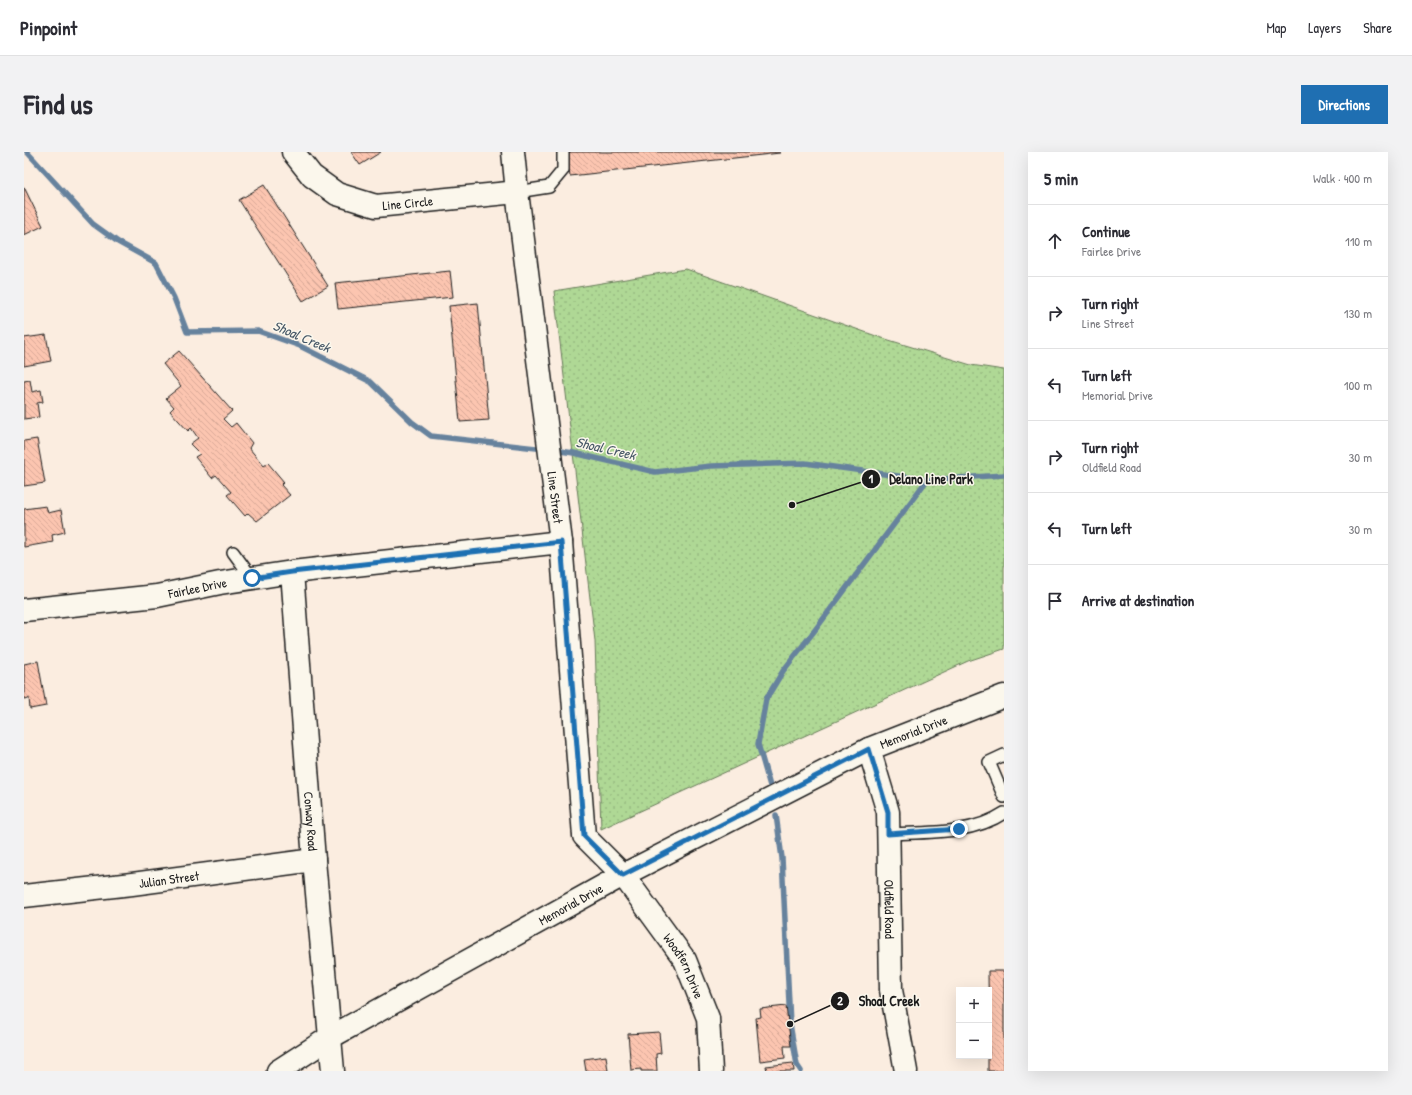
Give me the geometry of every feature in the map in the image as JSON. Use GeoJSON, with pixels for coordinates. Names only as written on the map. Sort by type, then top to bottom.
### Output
{"type":"FeatureCollection","features":[{"type":"Feature","properties":{"kind":"street","name":"Line Circle"},"geometry":{"type":"LineString","coordinates":[[293,152],[312,176],[337,194],[376,206],[517,192]]}},
{"type":"Feature","properties":{"kind":"street","name":"Line Street"},"geometry":{"type":"LineString","coordinates":[[513,152],[561,542],[584,836],[623,875]]}},
{"type":"Feature","properties":{"kind":"street","name":"Fairlee Drive"},"geometry":{"type":"LineString","coordinates":[[24,610],[158,596],[220,583],[292,572],[561,542]]}},
{"type":"Feature","properties":{"kind":"street","name":"Conway Road"},"geometry":{"type":"LineString","coordinates":[[292,572],[314,860],[333,1071]]}},
{"type":"Feature","properties":{"kind":"street","name":"Memorial Drive"},"geometry":{"type":"LineString","coordinates":[[278,1071],[330,1038],[623,875],[869,749],[1004,696]]}},
{"type":"Feature","properties":{"kind":"street","name":"Oldfield Road"},"geometry":{"type":"LineString","coordinates":[[869,749],[888,812],[891,990],[906,1071]]}},
{"type":"Feature","properties":{"kind":"street","name":"Julian Street"},"geometry":{"type":"LineString","coordinates":[[24,896],[132,884],[314,860]]}},
{"type":"Feature","properties":{"kind":"street","name":"Woodfern Drive"},"geometry":{"type":"LineString","coordinates":[[623,875],[685,960],[708,1018],[711,1071]]}},
{"type":"Feature","properties":{"kind":"lane"},"geometry":{"type":"LineString","coordinates":[[517,192],[549,187],[563,170],[562,152]]}},
{"type":"Feature","properties":{"kind":"lane"},"geometry":{"type":"LineString","coordinates":[[233,552],[252,578]]}},
{"type":"Feature","properties":{"kind":"lane"},"geometry":{"type":"LineString","coordinates":[[1004,755],[989,762],[1004,796]]}},
{"type":"Feature","properties":{"kind":"lane"},"geometry":{"type":"LineString","coordinates":[[888,834],[959,829],[992,821],[1004,813]]}},
{"type":"Feature","properties":{"kind":"green space"},"geometry":{"type":"Polygon","coordinates":[[[686,269],[879,337],[971,365],[1004,370],[1004,649],[968,661],[601,829],[595,641],[554,291],[686,269]]]}},
{"type":"Feature","properties":{"kind":"building"},"geometry":{"type":"Polygon","coordinates":[[[351,152],[381,152],[360,165],[351,152]]]}},
{"type":"Feature","properties":{"kind":"building"},"geometry":{"type":"Polygon","coordinates":[[[567,152],[780,152],[780,153],[570,176],[567,152]]]}},
{"type":"Feature","properties":{"kind":"building"},"geometry":{"type":"Polygon","coordinates":[[[264,185],[328,286],[303,301],[239,200],[264,185]]]}},
{"type":"Feature","properties":{"kind":"building"},"geometry":{"type":"Polygon","coordinates":[[[24,187],[43,226],[24,235],[24,187]]]}},
{"type":"Feature","properties":{"kind":"building"},"geometry":{"type":"Polygon","coordinates":[[[450,271],[453,297],[338,309],[335,283],[450,271]]]}},
{"type":"Feature","properties":{"kind":"building"},"geometry":{"type":"Polygon","coordinates":[[[478,303],[489,420],[460,422],[449,306],[478,303]]]}},
{"type":"Feature","properties":{"kind":"building"},"geometry":{"type":"Polygon","coordinates":[[[46,335],[51,361],[24,366],[24,338],[46,335]]]}},
{"type":"Feature","properties":{"kind":"building"},"geometry":{"type":"Polygon","coordinates":[[[179,351],[232,411],[223,419],[231,427],[236,423],[252,443],[249,448],[264,466],[268,463],[284,482],[281,485],[290,495],[257,521],[248,513],[245,516],[227,495],[231,492],[216,475],[212,478],[195,457],[200,454],[190,444],[198,438],[191,428],[188,431],[170,411],[174,407],[166,398],[181,386],[163,364],[179,351]]]}},
{"type":"Feature","properties":{"kind":"building"},"geometry":{"type":"Polygon","coordinates":[[[30,380],[32,392],[41,390],[43,402],[37,403],[39,417],[24,419],[24,381],[30,380]]]}},
{"type":"Feature","properties":{"kind":"building"},"geometry":{"type":"Polygon","coordinates":[[[37,439],[45,483],[24,486],[24,441],[37,439]]]}},
{"type":"Feature","properties":{"kind":"building"},"geometry":{"type":"Polygon","coordinates":[[[46,506],[48,513],[61,510],[65,532],[52,535],[53,542],[24,547],[24,509],[46,506]]]}},
{"type":"Feature","properties":{"kind":"building"},"geometry":{"type":"Polygon","coordinates":[[[38,661],[46,706],[30,709],[29,698],[24,699],[24,664],[38,661]]]}},
{"type":"Feature","properties":{"kind":"building"},"geometry":{"type":"Polygon","coordinates":[[[988,971],[1004,971],[1004,1071],[988,1071],[988,1059],[992,1059],[992,987],[988,987],[988,971]]]}},
{"type":"Feature","properties":{"kind":"building"},"geometry":{"type":"Polygon","coordinates":[[[786,1006],[791,1046],[784,1046],[785,1058],[760,1061],[756,1018],[761,1017],[760,1009],[786,1006]]]}},
{"type":"Feature","properties":{"kind":"building"},"geometry":{"type":"Polygon","coordinates":[[[659,1032],[661,1053],[656,1054],[657,1071],[641,1071],[641,1069],[631,1070],[628,1034],[659,1032]]]}},
{"type":"Feature","properties":{"kind":"building"},"geometry":{"type":"Polygon","coordinates":[[[606,1056],[608,1071],[586,1071],[584,1059],[606,1056]]]}},
{"type":"Feature","properties":{"kind":"building"},"geometry":{"type":"Polygon","coordinates":[[[793,1063],[794,1071],[767,1071],[766,1066],[793,1063]]]}},
{"type":"Feature","properties":{"kind":"waterway","name":"Shoal Creek"},"geometry":{"type":"LineString","coordinates":[[27,152],[93,224],[118,242],[156,263],[174,298],[187,332],[258,331],[300,346],[371,382],[412,422],[431,436],[545,449]]}},
{"type":"Feature","properties":{"kind":"waterway","name":"Shoal Creek"},"geometry":{"type":"LineString","coordinates":[[553,450],[574,453],[655,472],[711,466],[805,463],[927,480],[1004,475]]}},
{"type":"Feature","properties":{"kind":"waterway","name":"Shoal Creek"},"geometry":{"type":"LineString","coordinates":[[772,793],[758,744],[766,699],[783,671],[927,480]]}},
{"type":"Feature","properties":{"kind":"waterway","name":"Shoal Creek"},"geometry":{"type":"LineString","coordinates":[[776,815],[782,858],[790,1024],[797,1065],[801,1071]]}},
{"type":"Feature","properties":{"kind":"place","name":"Delano Line Park"},"geometry":{"type":"Point","coordinates":[792,505]}},
{"type":"Feature","properties":{"kind":"place","name":"Shoal Creek"},"geometry":{"type":"Point","coordinates":[790,1024]}},
{"type":"Feature","properties":{"kind":"route"},"geometry":{"type":"LineString","coordinates":[[252,578],[292,572],[561,542],[584,836],[623,875],[869,749],[888,812],[888,834],[959,829]]}}]}
